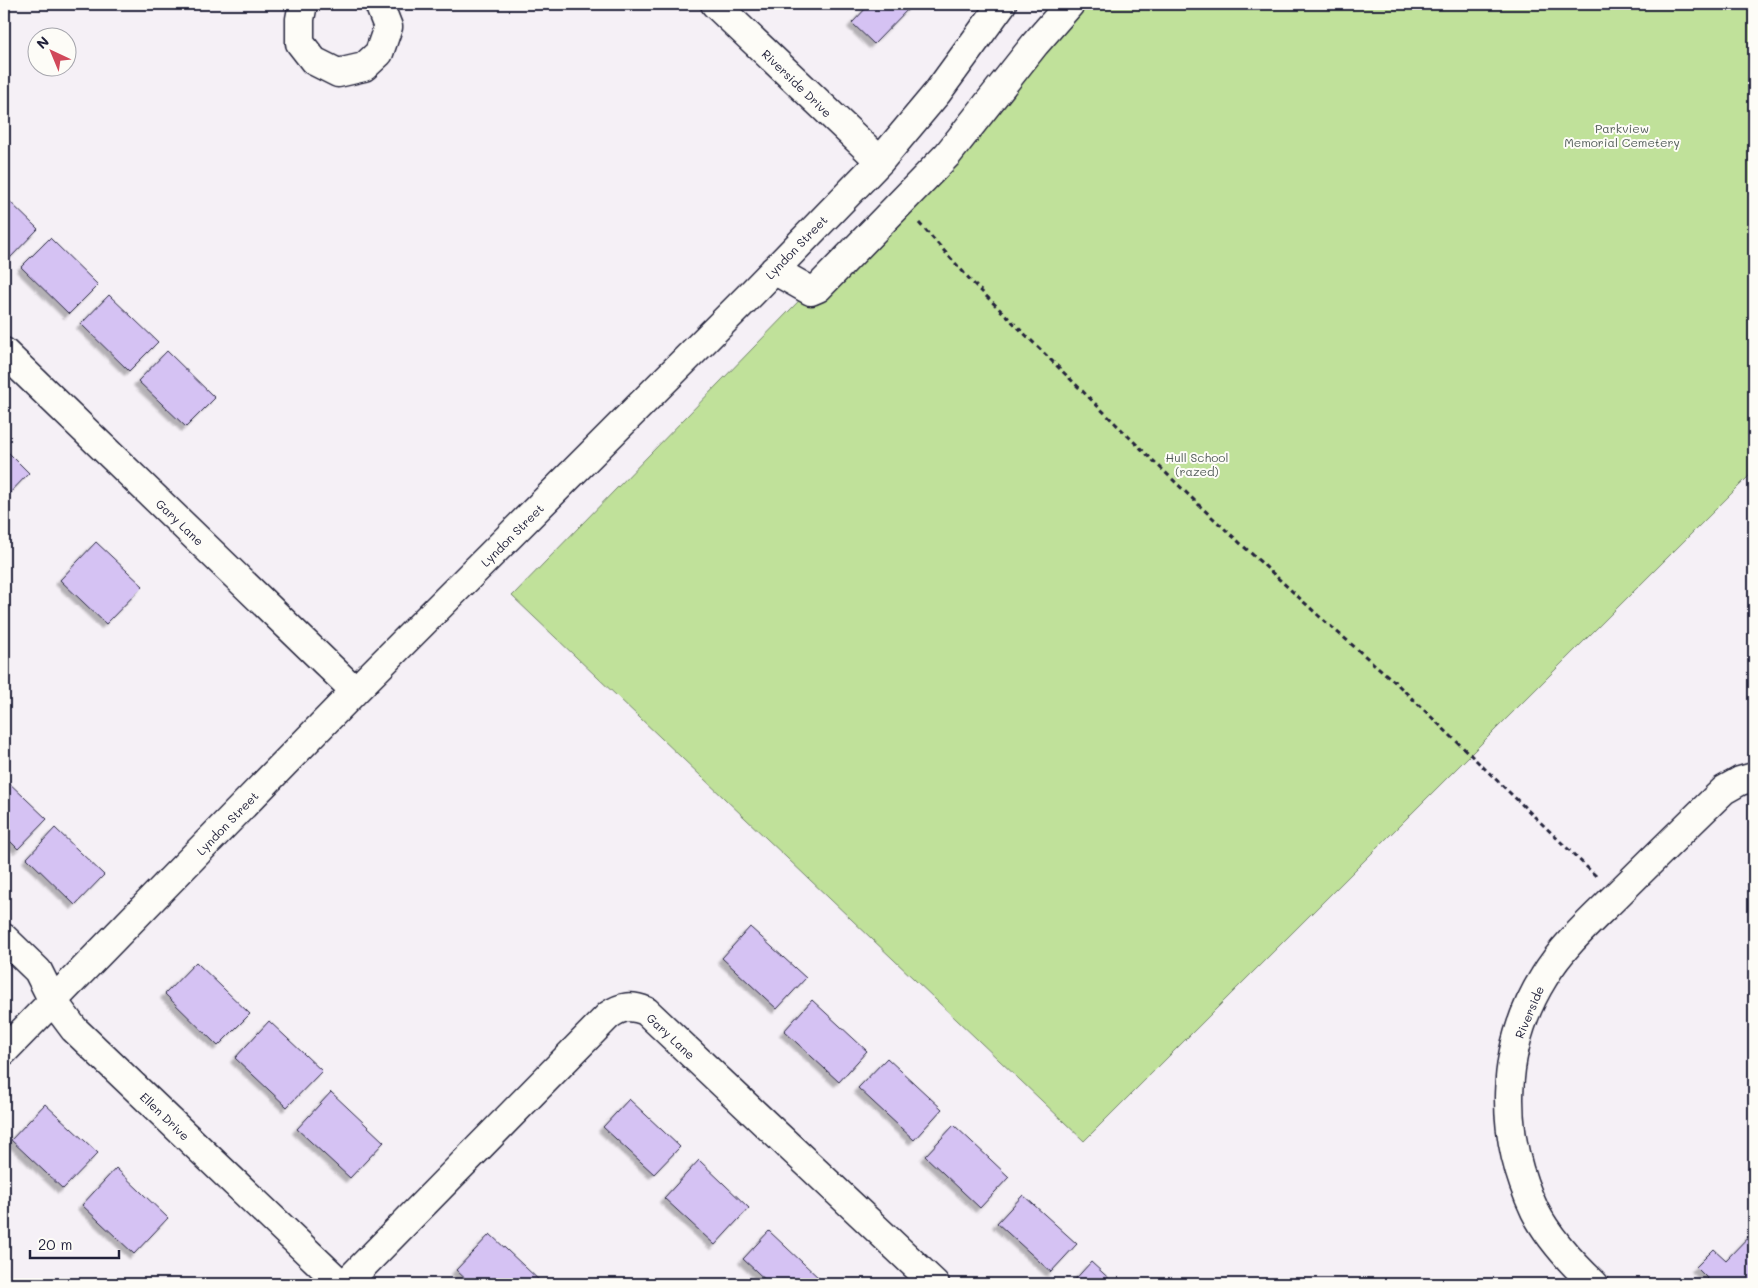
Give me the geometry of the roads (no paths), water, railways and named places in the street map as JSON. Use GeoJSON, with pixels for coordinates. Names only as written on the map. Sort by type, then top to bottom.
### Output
{"type":"FeatureCollection","features":[{"type":"Feature","properties":{"kind":"street"},"geometry":{"type":"LineString","coordinates":[[303,4],[300,19],[300,43],[314,61],[338,73],[364,67],[379,53],[388,27],[379,4]]}},
{"type":"Feature","properties":{"kind":"street","name":"Riverside Drive"},"geometry":{"type":"LineString","coordinates":[[715,4],[880,161]]}},
{"type":"Feature","properties":{"kind":"street","name":"Lyndon Street"},"geometry":{"type":"LineString","coordinates":[[4,1051],[355,691],[880,161],[938,93],[1002,4]]}},
{"type":"Feature","properties":{"kind":"street"},"geometry":{"type":"LineString","coordinates":[[774,270],[811,291],[815,290],[948,154],[1035,44],[1070,4]]}},
{"type":"Feature","properties":{"kind":"street","name":"Gary Lane"},"geometry":{"type":"LineString","coordinates":[[4,352],[355,691]]}},
{"type":"Feature","properties":{"kind":"street","name":"Riverside"},"geometry":{"type":"LineString","coordinates":[[1594,1284],[1563,1252],[1536,1212],[1518,1168],[1511,1140],[1508,1103],[1511,1064],[1517,1037],[1530,1001],[1544,976],[1562,953],[1616,896],[1724,790],[1740,781],[1754,778]]}},
{"type":"Feature","properties":{"kind":"street","name":"Ellen Drive"},"geometry":{"type":"LineString","coordinates":[[4,938],[38,970],[53,1001],[74,1029],[341,1284]]}},
{"type":"Feature","properties":{"kind":"street","name":"Gary Lane"},"geometry":{"type":"LineString","coordinates":[[345,1284],[609,1014],[617,1009],[636,1007],[646,1011],[935,1284]]}},
{"type":"Feature","properties":{"kind":"park label","name":"Parkview Memorial Cemetery"},"geometry":{"type":"Point","coordinates":[1622,135]}},
{"type":"Feature","properties":{"kind":"park label","name":"Hull School (razed)"},"geometry":{"type":"Point","coordinates":[1197,464]}}]}
